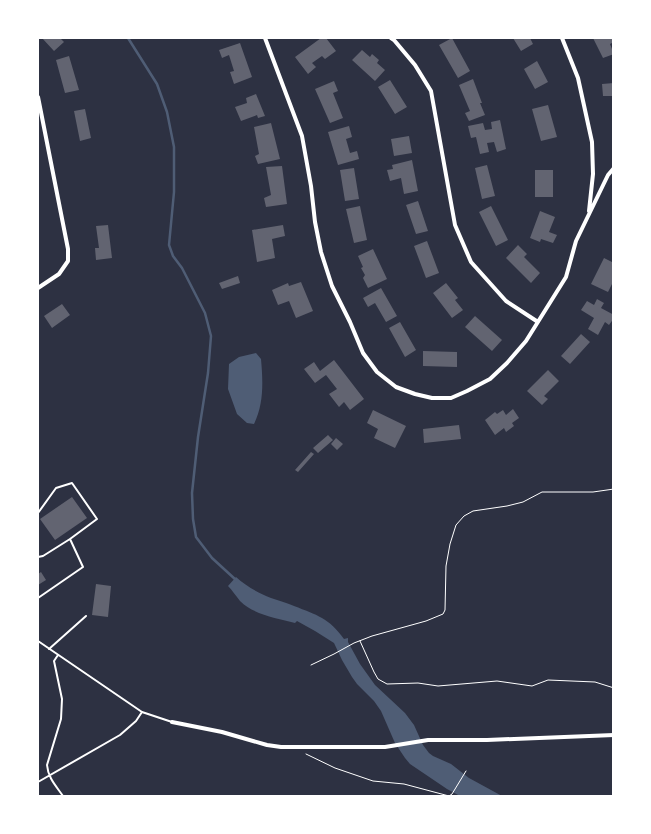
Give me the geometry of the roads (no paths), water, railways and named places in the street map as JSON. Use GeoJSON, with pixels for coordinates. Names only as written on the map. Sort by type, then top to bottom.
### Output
{"type":"FeatureCollection","features":[{"type":"Feature","properties":{"kind":"street"},"geometry":{"type":"LineString","coordinates":[[264,38],[302,136],[315,222],[332,286],[363,353],[377,372],[396,387],[432,398],[451,398],[490,379],[507,363],[526,341],[566,277],[576,241],[608,174],[614,168]]}},
{"type":"Feature","properties":{"kind":"street"},"geometry":{"type":"LineString","coordinates":[[391,38],[415,65],[431,91],[455,225],[471,262],[506,301],[538,322]]}},
{"type":"Feature","properties":{"kind":"street"},"geometry":{"type":"LineString","coordinates":[[562,38],[578,78],[592,142],[593,174],[589,214]]}},
{"type":"Feature","properties":{"kind":"street"},"geometry":{"type":"LineString","coordinates":[[38,97],[68,249],[68,261],[59,274],[38,288]]}},
{"type":"Feature","properties":{"kind":"street"},"geometry":{"type":"LineString","coordinates":[[172,722],[222,732],[275,746],[294,747],[384,747],[428,740],[487,740],[614,735]]}},
{"type":"Feature","properties":{"kind":"lane"},"geometry":{"type":"LineString","coordinates":[[38,513],[56,488],[72,483],[97,518],[70,540],[38,557]]}},
{"type":"Feature","properties":{"kind":"lane"},"geometry":{"type":"LineString","coordinates":[[38,598],[83,567],[70,540]]}},
{"type":"Feature","properties":{"kind":"lane"},"geometry":{"type":"LineString","coordinates":[[49,649],[86,616]]}},
{"type":"Feature","properties":{"kind":"lane"},"geometry":{"type":"LineString","coordinates":[[38,641],[142,712],[172,722]]}},
{"type":"Feature","properties":{"kind":"lane"},"geometry":{"type":"LineString","coordinates":[[58,655],[54,661],[62,699],[61,719],[47,765],[51,780],[63,796]]}},
{"type":"Feature","properties":{"kind":"lane"},"geometry":{"type":"LineString","coordinates":[[38,782],[120,735],[136,721],[142,712]]}},
{"type":"Feature","properties":{"kind":"water"},"geometry":{"type":"Polygon","coordinates":[[[256,353],[261,359],[262,384],[260,408],[254,424],[247,423],[237,414],[228,389],[229,364],[239,357],[256,353]]]}},
{"type":"Feature","properties":{"kind":"water"},"geometry":{"type":"Polygon","coordinates":[[[236,577],[261,594],[322,618],[333,626],[344,639],[348,638],[348,642],[360,664],[375,685],[405,713],[414,725],[423,745],[429,753],[451,764],[469,778],[502,796],[460,796],[410,764],[395,743],[381,711],[352,677],[334,643],[297,621],[295,623],[266,615],[246,606],[228,586],[236,577]]]}},
{"type":"Feature","properties":{"kind":"waterway"},"geometry":{"type":"LineString","coordinates":[[128,38],[157,84],[167,112],[174,147],[174,192],[169,245],[173,256],[182,268],[205,313],[211,336],[192,493],[196,537],[212,558],[236,580]]}}]}
